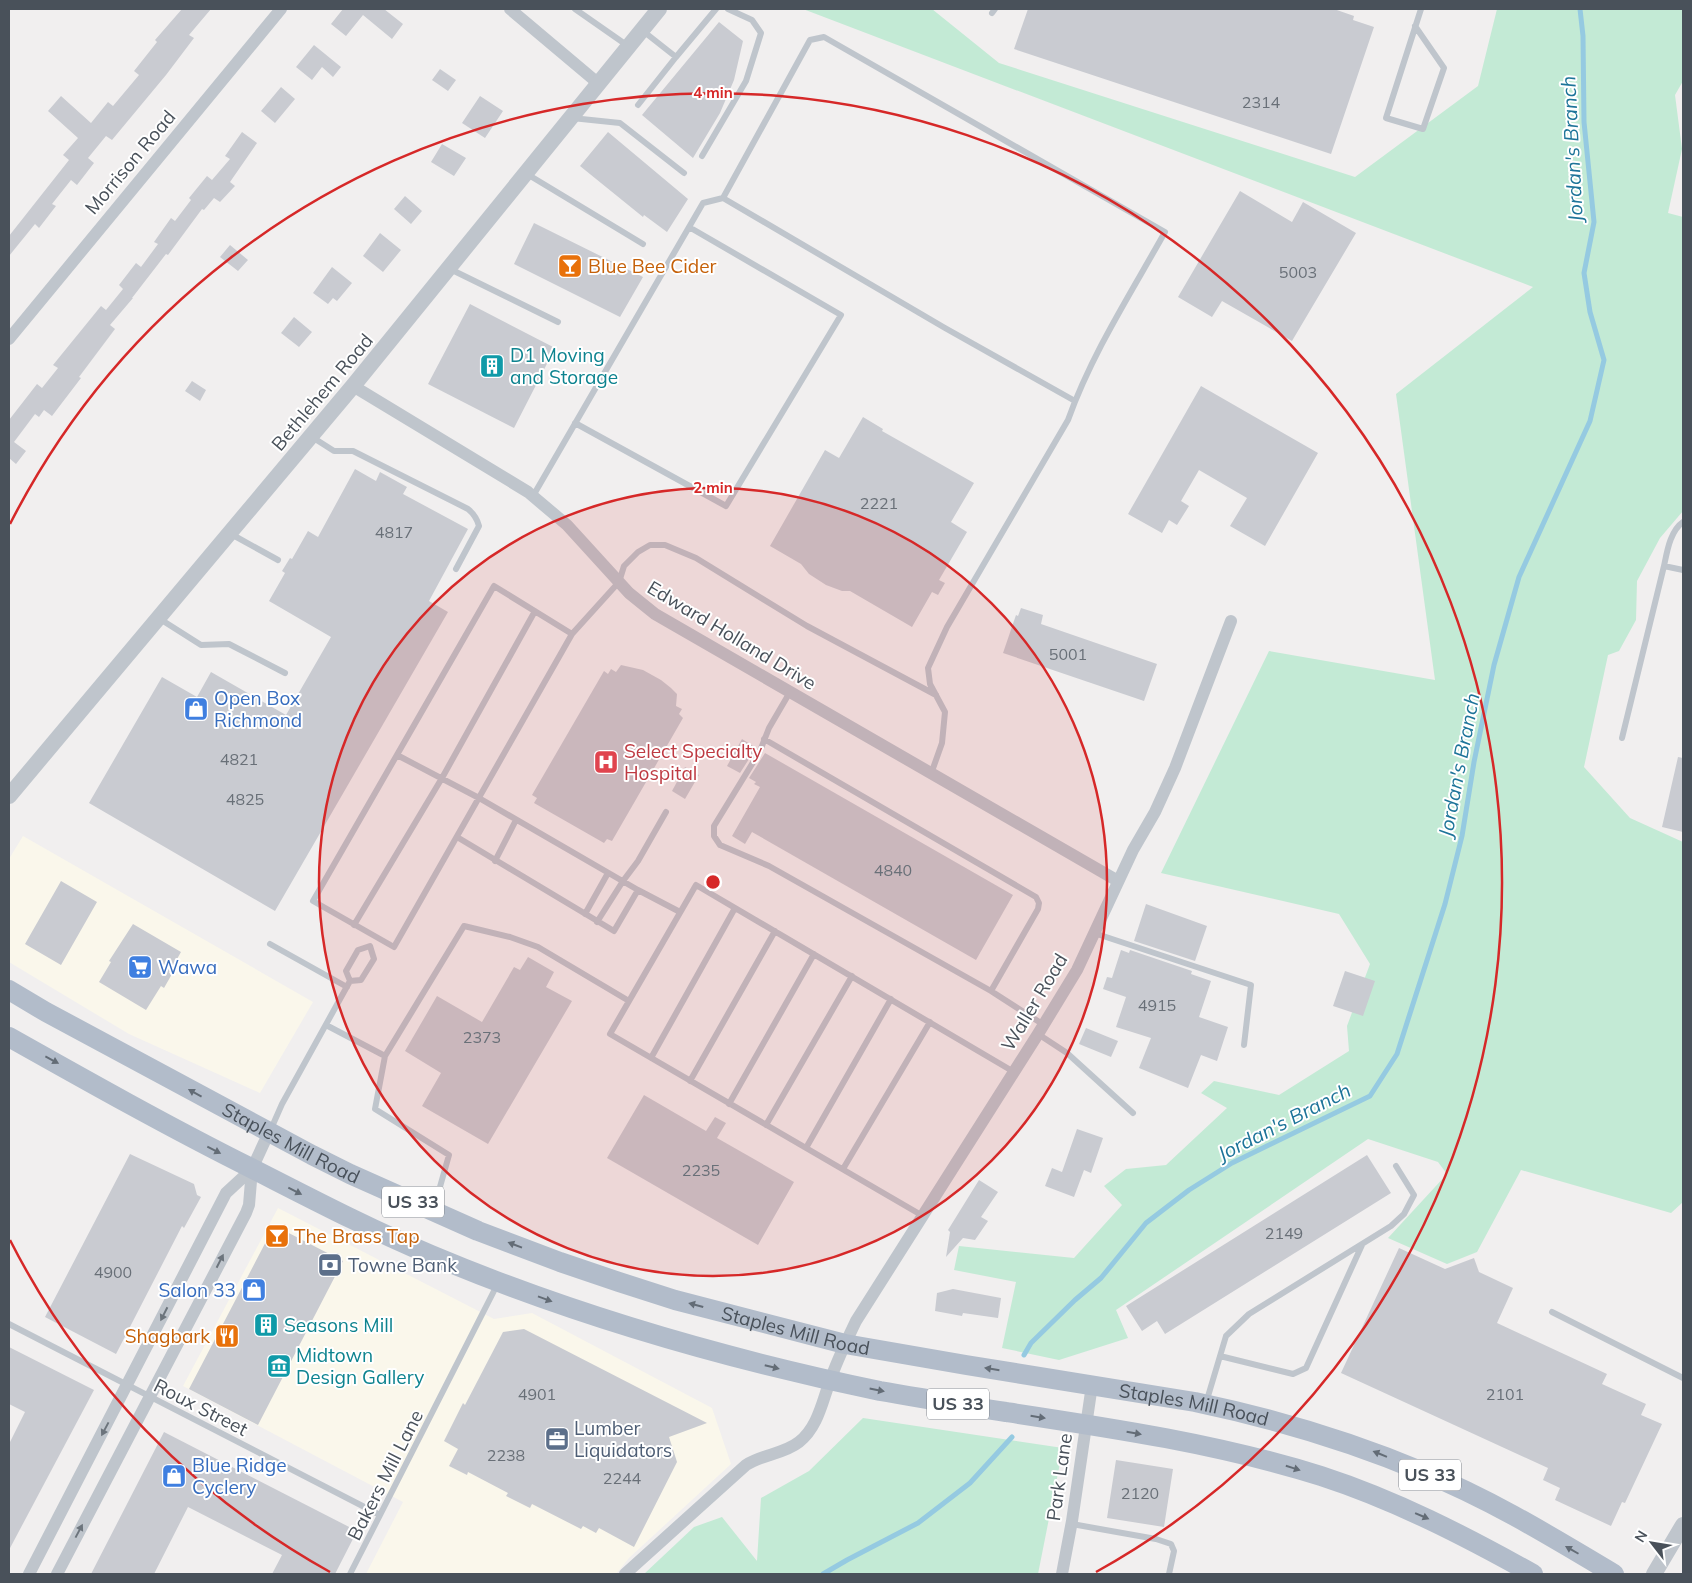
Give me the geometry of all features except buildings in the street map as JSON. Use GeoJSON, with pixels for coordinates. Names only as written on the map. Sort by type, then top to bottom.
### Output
{"type":"FeatureCollection","features":[{"type":"Feature","properties":{"kind":"main road","name":"Staples Mill Road"},"geometry":{"type":"LineString","coordinates":[[9,990],[46,1012],[350,1174],[515,1245],[675,1300],[845,1344],[1205,1404],[1312,1430],[1425,1472],[1479,1498],[1614,1574]]}},
{"type":"Feature","properties":{"kind":"main road","name":"Staples Mill Road"},"geometry":{"type":"LineString","coordinates":[[9,1037],[215,1150],[314,1201],[383,1233],[545,1300],[724,1356],[830,1381],[1209,1446],[1266,1460],[1322,1477],[1377,1497],[1431,1520],[1533,1574]]}},
{"type":"Feature","properties":{"kind":"street","name":"Morrison Road"},"geometry":{"type":"LineString","coordinates":[[9,339],[281,9]]}},
{"type":"Feature","properties":{"kind":"street"},"geometry":{"type":"LineString","coordinates":[[510,9],[599,84]]}},
{"type":"Feature","properties":{"kind":"street","name":"Bethlehem Road"},"geometry":{"type":"LineString","coordinates":[[9,796],[312,436],[659,9]]}},
{"type":"Feature","properties":{"kind":"street","name":"Edward Holland Drive"},"geometry":{"type":"LineString","coordinates":[[353,386],[533,496],[567,525],[629,594],[655,614],[1118,881]]}},
{"type":"Feature","properties":{"kind":"street","name":"Waller Road"},"geometry":{"type":"LineString","coordinates":[[625,1574],[746,1465],[763,1456],[791,1447],[804,1438],[815,1422],[845,1344],[856,1321],[1041,1030],[1077,970],[1133,850],[1155,812],[1231,621]]}},
{"type":"Feature","properties":{"kind":"street"},"geometry":{"type":"LineString","coordinates":[[57,1574],[246,1213],[249,1205],[252,1168],[269,1132]]}},
{"type":"Feature","properties":{"kind":"street"},"geometry":{"type":"LineString","coordinates":[[29,1574],[226,1193],[252,1168]]}},
{"type":"Feature","properties":{"kind":"street","name":"Park Lane"},"geometry":{"type":"LineString","coordinates":[[1062,1574],[1072,1524],[1092,1385]]}},
{"type":"Feature","properties":{"kind":"street"},"geometry":{"type":"LineString","coordinates":[[1654,1574],[1683,1525]]}},
{"type":"Feature","properties":{"kind":"lane"},"geometry":{"type":"LineString","coordinates":[[575,9],[629,46]]}},
{"type":"Feature","properties":{"kind":"lane"},"geometry":{"type":"LineString","coordinates":[[638,105],[716,9]]}},
{"type":"Feature","properties":{"kind":"lane"},"geometry":{"type":"LineString","coordinates":[[702,156],[746,81],[760,33],[752,20],[728,9]]}},
{"type":"Feature","properties":{"kind":"lane"},"geometry":{"type":"LineString","coordinates":[[1415,26],[1444,68],[1423,129],[1386,118],[1415,26],[1421,9]]}},
{"type":"Feature","properties":{"kind":"lane"},"geometry":{"type":"LineString","coordinates":[[642,30],[676,57]]}},
{"type":"Feature","properties":{"kind":"lane"},"geometry":{"type":"LineString","coordinates":[[723,198],[810,40],[824,37],[1165,232],[1100,348],[1081,385],[1068,420],[947,627],[928,668],[930,684],[945,712],[942,742],[931,774]]}},
{"type":"Feature","properties":{"kind":"lane"},"geometry":{"type":"LineString","coordinates":[[571,118],[620,124],[684,173]]}},
{"type":"Feature","properties":{"kind":"lane"},"geometry":{"type":"LineString","coordinates":[[526,173],[643,244]]}},
{"type":"Feature","properties":{"kind":"lane"},"geometry":{"type":"LineString","coordinates":[[533,496],[703,203],[723,198],[945,328],[1075,401]]}},
{"type":"Feature","properties":{"kind":"lane"},"geometry":{"type":"LineString","coordinates":[[575,424],[726,506],[836,322],[840,315],[689,227]]}},
{"type":"Feature","properties":{"kind":"lane"},"geometry":{"type":"LineString","coordinates":[[449,269],[558,322]]}},
{"type":"Feature","properties":{"kind":"lane"},"geometry":{"type":"LineString","coordinates":[[312,436],[334,451],[353,451],[468,509],[474,514],[479,526],[456,569]]}},
{"type":"Feature","properties":{"kind":"lane"},"geometry":{"type":"LineString","coordinates":[[1622,738],[1671,538],[1683,522]]}},
{"type":"Feature","properties":{"kind":"lane"},"geometry":{"type":"LineString","coordinates":[[230,533],[278,560]]}},
{"type":"Feature","properties":{"kind":"lane"},"geometry":{"type":"LineString","coordinates":[[572,634],[494,586],[313,902],[394,947],[572,634],[619,582],[624,566],[638,552],[650,545],[665,544],[696,558],[808,626],[936,696]]}},
{"type":"Feature","properties":{"kind":"lane"},"geometry":{"type":"LineString","coordinates":[[1664,566],[1683,570]]}},
{"type":"Feature","properties":{"kind":"lane"},"geometry":{"type":"LineString","coordinates":[[354,925],[442,778],[535,611]]}},
{"type":"Feature","properties":{"kind":"lane"},"geometry":{"type":"LineString","coordinates":[[158,619],[201,645],[229,644],[286,674]]}},
{"type":"Feature","properties":{"kind":"lane"},"geometry":{"type":"LineString","coordinates":[[790,692],[769,728],[760,751],[714,826],[714,836],[720,845],[769,866],[991,991],[1041,1030],[1133,1113]]}},
{"type":"Feature","properties":{"kind":"lane"},"geometry":{"type":"LineString","coordinates":[[764,740],[1036,898],[1039,903],[1038,909],[991,991]]}},
{"type":"Feature","properties":{"kind":"lane"},"geometry":{"type":"LineString","coordinates":[[397,754],[479,798],[638,890],[680,912]]}},
{"type":"Feature","properties":{"kind":"lane"},"geometry":{"type":"LineString","coordinates":[[598,922],[623,881],[638,861],[666,812]]}},
{"type":"Feature","properties":{"kind":"lane"},"geometry":{"type":"LineString","coordinates":[[495,861],[516,820]]}},
{"type":"Feature","properties":{"kind":"lane"},"geometry":{"type":"LineString","coordinates":[[457,837],[614,931],[638,890]]}},
{"type":"Feature","properties":{"kind":"lane"},"geometry":{"type":"LineString","coordinates":[[585,914],[608,872]]}},
{"type":"Feature","properties":{"kind":"lane"},"geometry":{"type":"LineString","coordinates":[[923,1216],[610,1034],[696,885],[1014,1072]]}},
{"type":"Feature","properties":{"kind":"lane"},"geometry":{"type":"LineString","coordinates":[[651,1058],[735,908]]}},
{"type":"Feature","properties":{"kind":"lane"},"geometry":{"type":"LineString","coordinates":[[433,1211],[448,1155],[376,1109],[385,1056],[464,926],[510,937],[538,947],[629,1001]]}},
{"type":"Feature","properties":{"kind":"lane"},"geometry":{"type":"LineString","coordinates":[[690,1081],[775,931]]}},
{"type":"Feature","properties":{"kind":"lane"},"geometry":{"type":"LineString","coordinates":[[1094,933],[1251,985],[1244,1045]]}},
{"type":"Feature","properties":{"kind":"lane"},"geometry":{"type":"LineString","coordinates":[[269,1132],[282,1104],[348,984],[346,971],[358,950],[370,946],[375,937]]}},
{"type":"Feature","properties":{"kind":"lane"},"geometry":{"type":"LineString","coordinates":[[270,944],[348,984],[361,980],[374,959],[370,946]]}},
{"type":"Feature","properties":{"kind":"lane"},"geometry":{"type":"LineString","coordinates":[[729,1104],[814,954]]}},
{"type":"Feature","properties":{"kind":"lane"},"geometry":{"type":"LineString","coordinates":[[766,1125],[852,976]]}},
{"type":"Feature","properties":{"kind":"lane"},"geometry":{"type":"LineString","coordinates":[[806,1148],[891,999]]}},
{"type":"Feature","properties":{"kind":"lane"},"geometry":{"type":"LineString","coordinates":[[843,1169],[930,1022]]}},
{"type":"Feature","properties":{"kind":"lane"},"geometry":{"type":"LineString","coordinates":[[326,1025],[385,1056]]}},
{"type":"Feature","properties":{"kind":"lane"},"geometry":{"type":"LineString","coordinates":[[1205,1404],[1226,1336],[1249,1314],[1391,1226],[1404,1214],[1414,1195],[1396,1166]]}},
{"type":"Feature","properties":{"kind":"lane"},"geometry":{"type":"LineString","coordinates":[[1220,1356],[1292,1374],[1306,1368],[1363,1244]]}},
{"type":"Feature","properties":{"kind":"lane","name":"Bakers Mill Lane"},"geometry":{"type":"LineString","coordinates":[[350,1574],[499,1282]]}},
{"type":"Feature","properties":{"kind":"lane"},"geometry":{"type":"LineString","coordinates":[[1552,1312],[1683,1378]]}},
{"type":"Feature","properties":{"kind":"lane","name":"Roux Street"},"geometry":{"type":"LineString","coordinates":[[9,1324],[380,1515]]}},
{"type":"Feature","properties":{"kind":"lane"},"geometry":{"type":"LineString","coordinates":[[1072,1524],[1156,1538],[1171,1544],[1174,1552],[1168,1574]]}},
{"type":"Feature","properties":{"kind":"shaded area"},"geometry":{"type":"Polygon","coordinates":[[[23,836],[313,1002],[260,1093],[129,1034],[9,962],[9,859],[23,836]]]}},
{"type":"Feature","properties":{"kind":"shaded area"},"geometry":{"type":"Polygon","coordinates":[[[278,1208],[494,1319],[532,1313],[712,1408],[731,1464],[629,1558],[616,1574],[366,1574],[403,1502],[183,1386],[278,1208]]]}},
{"type":"Feature","properties":{"kind":"green space"},"geometry":{"type":"Polygon","coordinates":[[[803,9],[932,9],[999,63],[1355,177],[1478,86],[1497,9],[1683,9],[1683,81],[1675,95],[1682,149],[1668,213],[1683,217],[1683,511],[1660,538],[1637,581],[1636,620],[1619,651],[1608,655],[1584,767],[1630,818],[1683,842],[1683,1202],[1671,1213],[1521,1170],[1477,1252],[1447,1264],[1388,1238],[1447,1174],[1438,1162],[1368,1139],[1116,1310],[1128,1338],[1059,1360],[1002,1348],[1016,1282],[954,1270],[959,1246],[1074,1258],[1122,1205],[1104,1186],[1126,1169],[1166,1165],[1227,1108],[1201,1093],[1214,1081],[1279,1095],[1349,1051],[1347,1026],[1370,964],[1339,914],[1161,873],[1269,651],[1435,680],[1396,394],[1533,287],[803,9]]]}},
{"type":"Feature","properties":{"kind":"green space"},"geometry":{"type":"Polygon","coordinates":[[[863,1418],[1063,1448],[1038,1574],[644,1574],[694,1527],[722,1517],[757,1561],[761,1498],[809,1471],[863,1418]]]}},
{"type":"Feature","properties":{"kind":"waterway","name":"Jordan's Branch"},"geometry":{"type":"LineString","coordinates":[[1024,1355],[1031,1343],[1075,1300],[1101,1278],[1146,1223],[1189,1190],[1232,1163],[1370,1096],[1397,1054],[1445,904],[1462,836],[1474,762],[1494,665],[1519,577],[1590,421],[1604,360],[1590,312],[1584,273],[1594,222],[1584,122],[1583,36],[1580,9]]}},
{"type":"Feature","properties":{"kind":"waterway","name":"Jordan's Branch"},"geometry":{"type":"LineString","coordinates":[[823,1574],[918,1523],[970,1483],[1012,1437]]}},
{"type":"Feature","properties":{"kind":"place","name":"Blue Bee Cider"},"geometry":{"type":"Point","coordinates":[570,266]}},
{"type":"Feature","properties":{"kind":"place","name":"D1 Moving and Storage"},"geometry":{"type":"Point","coordinates":[492,366]}},
{"type":"Feature","properties":{"kind":"place","name":"Open Box Richmond"},"geometry":{"type":"Point","coordinates":[196,709]}},
{"type":"Feature","properties":{"kind":"place","name":"Select Specialty Hospital"},"geometry":{"type":"Point","coordinates":[606,762]}},
{"type":"Feature","properties":{"kind":"place","name":"Wawa"},"geometry":{"type":"Point","coordinates":[140,967]}},
{"type":"Feature","properties":{"kind":"place","name":"The Brass Tap"},"geometry":{"type":"Point","coordinates":[277,1236]}},
{"type":"Feature","properties":{"kind":"place","name":"Towne Bank"},"geometry":{"type":"Point","coordinates":[330,1265]}},
{"type":"Feature","properties":{"kind":"place","name":"Salon 33"},"geometry":{"type":"Point","coordinates":[254,1290]}},
{"type":"Feature","properties":{"kind":"place","name":"Seasons Mill"},"geometry":{"type":"Point","coordinates":[266,1325]}},
{"type":"Feature","properties":{"kind":"place","name":"Shagbark"},"geometry":{"type":"Point","coordinates":[227,1336]}},
{"type":"Feature","properties":{"kind":"place","name":"Midtown Design Gallery"},"geometry":{"type":"Point","coordinates":[279,1366]}},
{"type":"Feature","properties":{"kind":"place","name":"Lumber Liquidators"},"geometry":{"type":"Point","coordinates":[557,1439]}},
{"type":"Feature","properties":{"kind":"place","name":"Blue Ridge Cyclery"},"geometry":{"type":"Point","coordinates":[174,1476]}}]}
